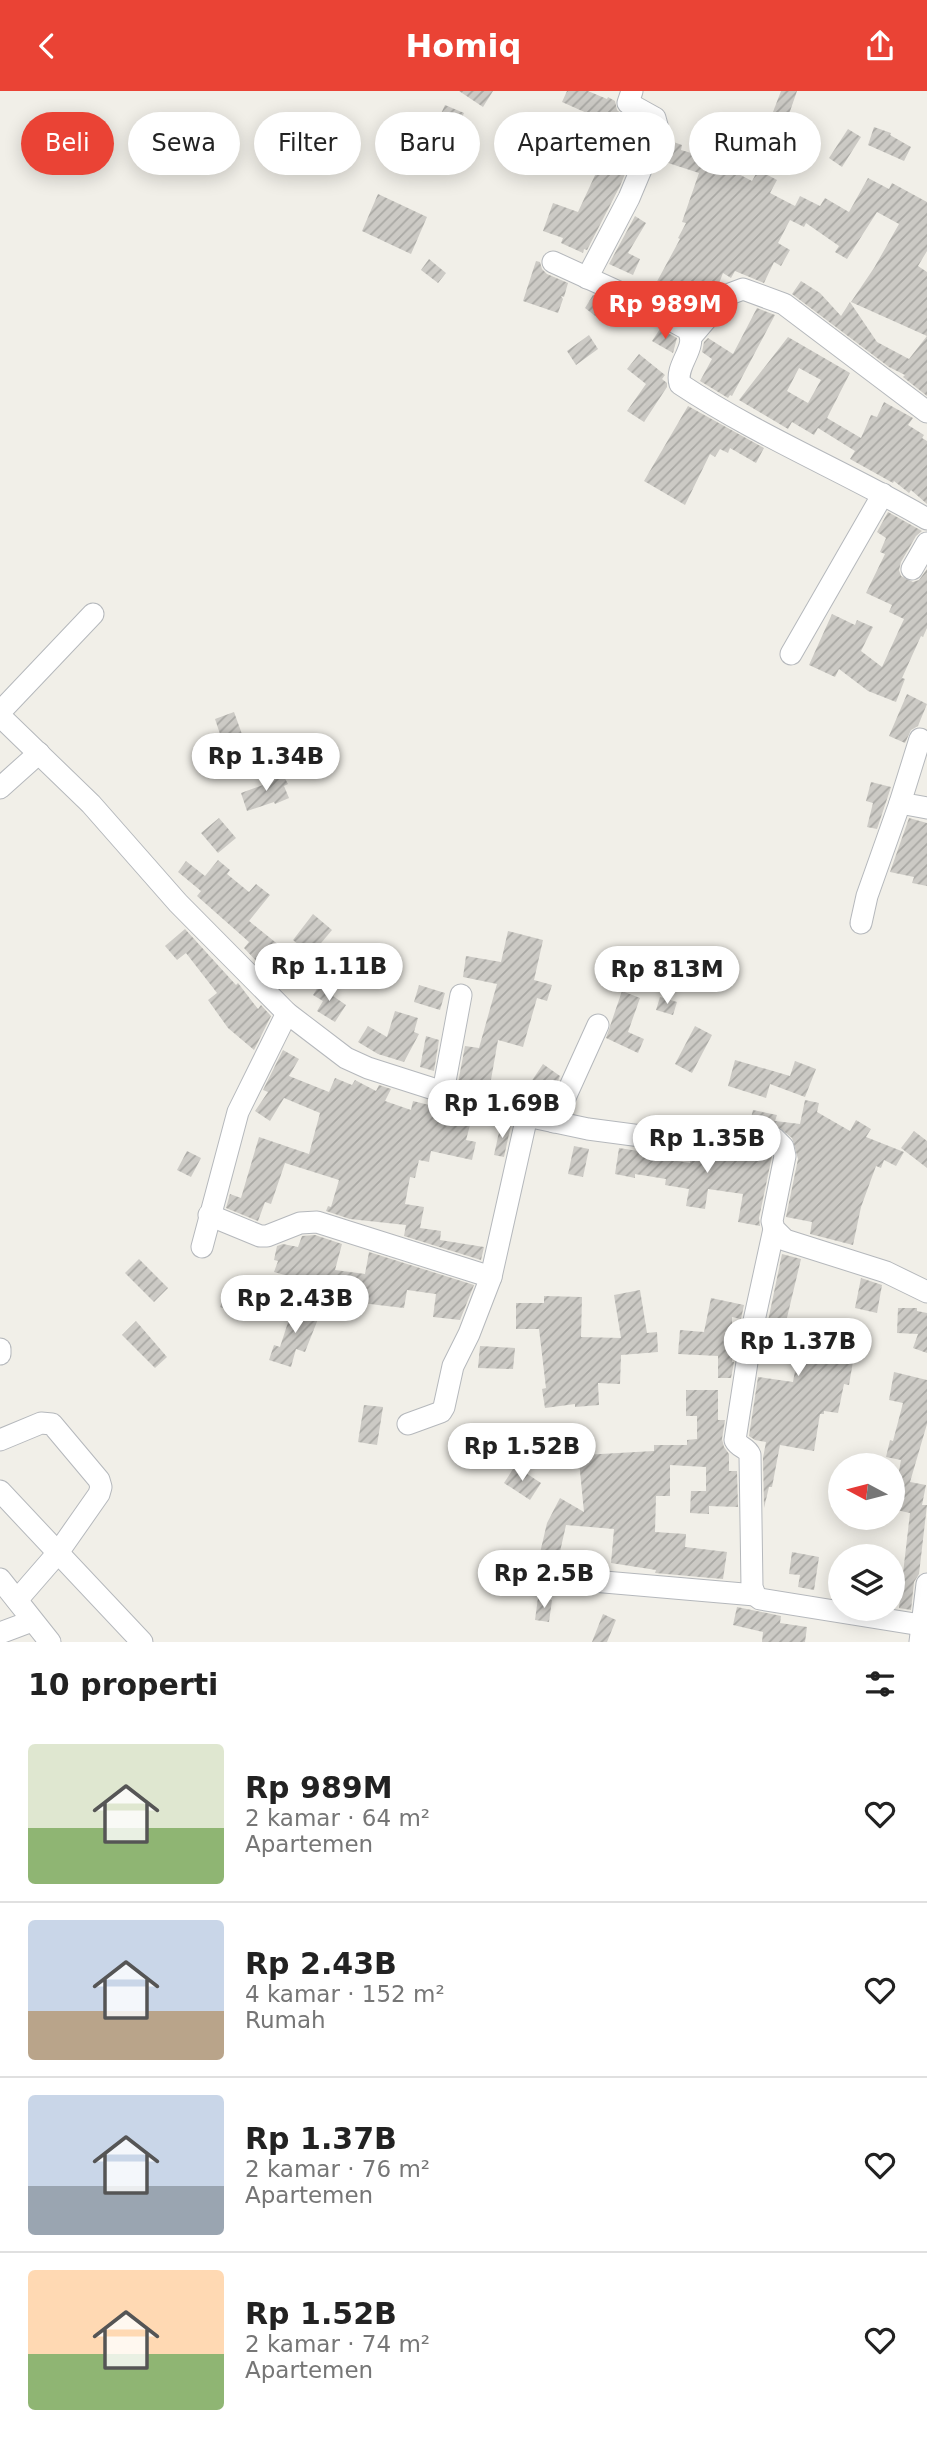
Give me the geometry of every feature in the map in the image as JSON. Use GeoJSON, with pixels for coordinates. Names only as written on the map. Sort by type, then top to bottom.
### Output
{"type":"FeatureCollection","features":[{"type":"Feature","properties":{"kind":"street"},"geometry":{"type":"LineString","coordinates":[[587,278],[629,198],[658,129],[655,118],[628,103],[632,91]]}},
{"type":"Feature","properties":{"kind":"street"},"geometry":{"type":"LineString","coordinates":[[553,262],[659,312],[687,329],[691,337]]}},
{"type":"Feature","properties":{"kind":"street"},"geometry":{"type":"LineString","coordinates":[[927,412],[784,304],[743,289],[727,295],[691,337],[689,350],[678,372],[680,384],[741,421],[883,493],[927,519]]}},
{"type":"Feature","properties":{"kind":"street"},"geometry":{"type":"LineString","coordinates":[[791,654],[883,493]]}},
{"type":"Feature","properties":{"kind":"street"},"geometry":{"type":"LineString","coordinates":[[912,569],[927,543]]}},
{"type":"Feature","properties":{"kind":"street"},"geometry":{"type":"LineString","coordinates":[[93,614],[0,714],[91,804],[178,903],[287,1013],[346,1058],[368,1068],[527,1116],[641,1136],[707,1134],[774,1138],[783,1147],[785,1157],[775,1199],[774,1229],[752,1330],[735,1440],[750,1455],[752,1580],[755,1595]]}},
{"type":"Feature","properties":{"kind":"street"},"geometry":{"type":"LineString","coordinates":[[861,923],[867,896],[920,739]]}},
{"type":"Feature","properties":{"kind":"street"},"geometry":{"type":"LineString","coordinates":[[0,788],[39,753]]}},
{"type":"Feature","properties":{"kind":"street"},"geometry":{"type":"LineString","coordinates":[[900,803],[927,808]]}},
{"type":"Feature","properties":{"kind":"street"},"geometry":{"type":"LineString","coordinates":[[443,1092],[461,995]]}},
{"type":"Feature","properties":{"kind":"street"},"geometry":{"type":"LineString","coordinates":[[202,1247],[238,1112],[287,1013]]}},
{"type":"Feature","properties":{"kind":"street"},"geometry":{"type":"LineString","coordinates":[[554,1122],[598,1025]]}},
{"type":"Feature","properties":{"kind":"street"},"geometry":{"type":"LineString","coordinates":[[408,1424],[441,1412],[444,1407],[453,1366],[470,1334],[491,1277],[527,1116]]}},
{"type":"Feature","properties":{"kind":"street"},"geometry":{"type":"LineString","coordinates":[[209,1215],[260,1236],[267,1236],[300,1223],[317,1222],[491,1277]]}},
{"type":"Feature","properties":{"kind":"street"},"geometry":{"type":"LineString","coordinates":[[774,1229],[785,1240],[886,1272],[927,1291]]}},
{"type":"Feature","properties":{"kind":"street"},"geometry":{"type":"LineString","coordinates":[[0,1440],[41,1423],[52,1424],[99,1480],[101,1487],[99,1494],[57,1554],[17,1600]]}},
{"type":"Feature","properties":{"kind":"street"},"geometry":{"type":"LineString","coordinates":[[0,1491],[142,1642]]}},
{"type":"Feature","properties":{"kind":"street"},"geometry":{"type":"LineString","coordinates":[[0,1579],[50,1642]]}},
{"type":"Feature","properties":{"kind":"street"},"geometry":{"type":"LineString","coordinates":[[558,1579],[755,1595],[760,1599],[920,1634],[927,1584]]}},
{"type":"Feature","properties":{"kind":"street"},"geometry":{"type":"LineString","coordinates":[[0,1633],[32,1621]]}},
{"type":"Feature","properties":{"kind":"building"},"geometry":{"type":"Polygon","coordinates":[[[459,91],[493,91],[483,107],[459,91]]]}},
{"type":"Feature","properties":{"kind":"building"},"geometry":{"type":"Polygon","coordinates":[[[567,91],[588,91],[615,101],[619,112],[584,112],[562,102],[567,91]]]}},
{"type":"Feature","properties":{"kind":"building"},"geometry":{"type":"Polygon","coordinates":[[[781,91],[797,91],[790,112],[773,112],[781,91]]]}},
{"type":"Feature","properties":{"kind":"building"},"geometry":{"type":"Polygon","coordinates":[[[445,105],[462,112],[442,112],[445,105]]]}},
{"type":"Feature","properties":{"kind":"building"},"geometry":{"type":"Polygon","coordinates":[[[874,127],[891,133],[890,135],[911,147],[904,161],[868,145],[874,127]]]}},
{"type":"Feature","properties":{"kind":"building"},"geometry":{"type":"Polygon","coordinates":[[[848,129],[861,137],[842,167],[829,158],[848,129]]]}},
{"type":"Feature","properties":{"kind":"building"},"geometry":{"type":"Polygon","coordinates":[[[675,142],[682,145],[681,150],[689,152],[689,170],[675,165],[675,142]]]}},
{"type":"Feature","properties":{"kind":"building"},"geometry":{"type":"Polygon","coordinates":[[[595,175],[625,175],[587,250],[584,249],[583,253],[561,243],[563,238],[543,231],[553,203],[578,212],[595,175]]]}},
{"type":"Feature","properties":{"kind":"building"},"geometry":{"type":"Polygon","coordinates":[[[698,175],[740,175],[752,181],[755,175],[768,175],[777,180],[770,193],[795,206],[800,196],[820,206],[825,198],[849,212],[868,178],[889,189],[892,183],[927,202],[927,251],[918,266],[927,272],[927,336],[851,302],[899,224],[877,212],[847,259],[835,252],[839,246],[806,223],[804,227],[790,220],[778,243],[790,250],[781,266],[774,262],[764,283],[735,271],[731,278],[723,273],[718,286],[699,308],[671,292],[669,296],[654,287],[680,239],[678,238],[686,223],[682,222],[698,175]]]}},
{"type":"Feature","properties":{"kind":"building"},"geometry":{"type":"Polygon","coordinates":[[[378,194],[427,217],[411,254],[362,231],[378,194]]]}},
{"type":"Feature","properties":{"kind":"building"},"geometry":{"type":"Polygon","coordinates":[[[635,216],[646,223],[628,253],[640,259],[633,275],[609,264],[635,216]]]}},
{"type":"Feature","properties":{"kind":"building"},"geometry":{"type":"Polygon","coordinates":[[[429,259],[446,273],[438,283],[421,270],[429,259]]]}},
{"type":"Feature","properties":{"kind":"building"},"geometry":{"type":"Polygon","coordinates":[[[536,261],[540,262],[547,274],[568,283],[564,297],[561,296],[563,299],[558,313],[523,301],[536,261]]]}},
{"type":"Feature","properties":{"kind":"building"},"geometry":{"type":"Polygon","coordinates":[[[801,281],[820,293],[841,316],[850,302],[877,342],[909,359],[927,336],[927,396],[903,377],[905,375],[889,367],[792,294],[801,281]]]}},
{"type":"Feature","properties":{"kind":"building"},"geometry":{"type":"Polygon","coordinates":[[[593,295],[609,305],[607,307],[611,310],[603,322],[585,308],[593,295]]]}},
{"type":"Feature","properties":{"kind":"building"},"geometry":{"type":"Polygon","coordinates":[[[757,308],[775,315],[732,396],[728,398],[700,381],[712,359],[702,352],[704,342],[708,338],[733,354],[757,308]]]}},
{"type":"Feature","properties":{"kind":"building"},"geometry":{"type":"Polygon","coordinates":[[[660,329],[677,338],[673,353],[652,341],[660,329]]]}},
{"type":"Feature","properties":{"kind":"building"},"geometry":{"type":"Polygon","coordinates":[[[589,335],[598,349],[576,365],[567,351],[589,335]]]}},
{"type":"Feature","properties":{"kind":"building"},"geometry":{"type":"Polygon","coordinates":[[[788,337],[850,373],[827,418],[861,438],[871,415],[877,417],[884,402],[913,418],[908,425],[924,435],[922,438],[927,441],[927,504],[911,490],[909,493],[894,481],[893,483],[850,459],[855,451],[818,428],[814,435],[792,422],[788,429],[739,400],[788,337]],[[799,368],[787,391],[808,403],[821,380],[799,368]]]}},
{"type":"Feature","properties":{"kind":"building"},"geometry":{"type":"Polygon","coordinates":[[[639,354],[665,375],[662,379],[667,383],[644,422],[627,411],[646,384],[627,369],[639,354]]]}},
{"type":"Feature","properties":{"kind":"building"},"geometry":{"type":"Polygon","coordinates":[[[688,406],[764,448],[756,463],[730,448],[728,453],[720,449],[715,457],[710,454],[685,505],[644,481],[688,406]]]}},
{"type":"Feature","properties":{"kind":"building"},"geometry":{"type":"Polygon","coordinates":[[[888,512],[922,531],[916,536],[901,562],[901,576],[913,582],[919,580],[927,569],[927,628],[902,678],[905,679],[896,702],[868,691],[839,669],[835,677],[809,665],[832,614],[855,625],[857,620],[873,627],[861,651],[882,667],[904,619],[889,612],[892,605],[866,593],[885,554],[880,552],[886,538],[877,532],[888,512]]]}},
{"type":"Feature","properties":{"kind":"building"},"geometry":{"type":"Polygon","coordinates":[[[907,694],[927,704],[918,726],[911,730],[905,743],[889,736],[907,694]]]}},
{"type":"Feature","properties":{"kind":"building"},"geometry":{"type":"Polygon","coordinates":[[[234,712],[243,737],[223,743],[215,719],[234,712]]]}},
{"type":"Feature","properties":{"kind":"building"},"geometry":{"type":"Polygon","coordinates":[[[282,773],[288,784],[284,786],[289,798],[247,811],[241,793],[266,784],[264,781],[282,773]]]}},
{"type":"Feature","properties":{"kind":"building"},"geometry":{"type":"Polygon","coordinates":[[[871,782],[891,787],[877,829],[867,827],[873,803],[866,801],[871,782]]]}},
{"type":"Feature","properties":{"kind":"building"},"geometry":{"type":"Polygon","coordinates":[[[219,818],[236,838],[218,853],[201,833],[219,818]]]}},
{"type":"Feature","properties":{"kind":"building"},"geometry":{"type":"Polygon","coordinates":[[[909,818],[927,823],[927,886],[912,883],[914,877],[890,872],[909,818]]]}},
{"type":"Feature","properties":{"kind":"building"},"geometry":{"type":"Polygon","coordinates":[[[218,860],[230,870],[227,874],[249,892],[256,884],[270,895],[249,921],[280,946],[259,964],[244,948],[249,942],[197,896],[201,891],[178,872],[186,861],[205,876],[218,860]]]}},
{"type":"Feature","properties":{"kind":"building"},"geometry":{"type":"Polygon","coordinates":[[[313,914],[332,930],[311,955],[293,940],[313,914]]]}},
{"type":"Feature","properties":{"kind":"building"},"geometry":{"type":"Polygon","coordinates":[[[185,929],[236,985],[238,983],[258,1009],[261,1005],[271,1016],[254,1050],[228,1028],[208,1000],[217,993],[186,953],[177,960],[165,946],[185,929]]]}},
{"type":"Feature","properties":{"kind":"building"},"geometry":{"type":"Polygon","coordinates":[[[508,931],[543,940],[534,980],[552,985],[547,1001],[537,998],[523,1047],[498,1040],[489,1091],[458,1083],[465,1046],[479,1048],[497,984],[463,977],[466,956],[501,962],[508,931]]]}},
{"type":"Feature","properties":{"kind":"building"},"geometry":{"type":"Polygon","coordinates":[[[320,984],[335,993],[333,996],[346,1005],[335,1022],[317,1011],[323,1001],[313,995],[320,984]]]}},
{"type":"Feature","properties":{"kind":"building"},"geometry":{"type":"Polygon","coordinates":[[[419,985],[445,993],[440,1010],[414,1002],[419,985]]]}},
{"type":"Feature","properties":{"kind":"building"},"geometry":{"type":"Polygon","coordinates":[[[622,991],[640,998],[628,1032],[644,1039],[638,1053],[606,1038],[622,991]]]}},
{"type":"Feature","properties":{"kind":"building"},"geometry":{"type":"Polygon","coordinates":[[[660,997],[677,1002],[673,1015],[656,1010],[660,997]]]}},
{"type":"Feature","properties":{"kind":"building"},"geometry":{"type":"Polygon","coordinates":[[[395,1011],[418,1018],[414,1032],[419,1034],[404,1062],[378,1054],[358,1042],[368,1026],[387,1037],[395,1011]]]}},
{"type":"Feature","properties":{"kind":"building"},"geometry":{"type":"Polygon","coordinates":[[[695,1026],[712,1035],[692,1073],[675,1064],[695,1026]]]}},
{"type":"Feature","properties":{"kind":"building"},"geometry":{"type":"Polygon","coordinates":[[[426,1036],[439,1040],[434,1071],[420,1067],[426,1036]]]}},
{"type":"Feature","properties":{"kind":"building"},"geometry":{"type":"Polygon","coordinates":[[[283,1050],[299,1059],[289,1076],[329,1092],[335,1078],[352,1085],[355,1080],[376,1091],[379,1085],[391,1089],[385,1101],[411,1110],[413,1101],[429,1105],[430,1102],[447,1107],[444,1119],[470,1125],[466,1140],[476,1142],[472,1160],[431,1151],[429,1162],[419,1160],[415,1178],[410,1177],[405,1204],[424,1207],[420,1228],[441,1231],[440,1240],[484,1247],[481,1260],[404,1236],[406,1225],[350,1219],[326,1211],[328,1206],[331,1207],[339,1180],[285,1163],[271,1204],[265,1202],[258,1221],[226,1208],[230,1194],[241,1198],[259,1137],[309,1154],[320,1113],[284,1098],[270,1121],[255,1111],[268,1092],[263,1090],[283,1050]]]}},
{"type":"Feature","properties":{"kind":"building"},"geometry":{"type":"Polygon","coordinates":[[[735,1060],[790,1076],[795,1061],[816,1069],[805,1097],[770,1084],[766,1098],[728,1086],[735,1060]]]}},
{"type":"Feature","properties":{"kind":"building"},"geometry":{"type":"Polygon","coordinates":[[[543,1064],[560,1076],[547,1107],[523,1094],[543,1064]]]}},
{"type":"Feature","properties":{"kind":"building"},"geometry":{"type":"Polygon","coordinates":[[[805,1100],[819,1103],[817,1112],[850,1131],[856,1120],[871,1129],[866,1137],[904,1152],[896,1166],[884,1160],[881,1168],[876,1166],[861,1207],[853,1245],[810,1234],[812,1222],[786,1217],[798,1159],[792,1138],[776,1125],[735,1123],[736,1116],[751,1118],[753,1110],[777,1115],[775,1121],[800,1124],[805,1100]]]}},
{"type":"Feature","properties":{"kind":"building"},"geometry":{"type":"Polygon","coordinates":[[[501,1123],[511,1125],[504,1157],[494,1155],[501,1123]]]}},
{"type":"Feature","properties":{"kind":"building"},"geometry":{"type":"Polygon","coordinates":[[[914,1131],[927,1141],[927,1168],[901,1148],[914,1131]]]}},
{"type":"Feature","properties":{"kind":"building"},"geometry":{"type":"Polygon","coordinates":[[[574,1146],[589,1149],[583,1177],[568,1174],[574,1146]]]}},
{"type":"Feature","properties":{"kind":"building"},"geometry":{"type":"Polygon","coordinates":[[[619,1148],[664,1155],[664,1159],[690,1163],[692,1149],[730,1154],[731,1149],[768,1151],[772,1156],[759,1218],[760,1226],[738,1222],[743,1194],[708,1189],[705,1209],[686,1206],[689,1189],[665,1185],[666,1179],[615,1174],[619,1148]]]}},
{"type":"Feature","properties":{"kind":"building"},"geometry":{"type":"Polygon","coordinates":[[[187,1151],[201,1158],[191,1177],[177,1170],[187,1151]]]}},
{"type":"Feature","properties":{"kind":"building"},"geometry":{"type":"Polygon","coordinates":[[[315,1235],[342,1244],[335,1270],[365,1274],[369,1252],[474,1285],[460,1320],[433,1317],[436,1294],[407,1290],[404,1308],[378,1305],[356,1302],[358,1288],[331,1284],[329,1292],[312,1287],[313,1283],[274,1272],[278,1261],[274,1260],[277,1246],[283,1244],[298,1247],[302,1236],[315,1235]]]}},
{"type":"Feature","properties":{"kind":"building"},"geometry":{"type":"Polygon","coordinates":[[[782,1254],[801,1259],[785,1326],[819,1336],[821,1325],[858,1332],[849,1385],[844,1384],[838,1413],[824,1411],[824,1414],[820,1414],[814,1451],[780,1445],[772,1487],[769,1487],[764,1508],[763,1458],[766,1442],[749,1436],[758,1377],[793,1382],[797,1360],[763,1345],[782,1254]]]}},
{"type":"Feature","properties":{"kind":"building"},"geometry":{"type":"Polygon","coordinates":[[[139,1259],[168,1288],[154,1302],[125,1273],[139,1259]]]}},
{"type":"Feature","properties":{"kind":"building"},"geometry":{"type":"Polygon","coordinates":[[[861,1278],[882,1285],[877,1313],[855,1308],[861,1278]]]}},
{"type":"Feature","properties":{"kind":"building"},"geometry":{"type":"Polygon","coordinates":[[[229,1282],[252,1290],[243,1314],[220,1307],[229,1282]]]}},
{"type":"Feature","properties":{"kind":"building"},"geometry":{"type":"Polygon","coordinates":[[[640,1290],[647,1333],[657,1332],[658,1352],[621,1355],[620,1384],[598,1383],[599,1405],[575,1407],[575,1404],[545,1408],[542,1389],[546,1388],[539,1329],[516,1329],[516,1303],[544,1303],[544,1296],[582,1297],[581,1337],[621,1338],[614,1295],[640,1290]]]}},
{"type":"Feature","properties":{"kind":"building"},"geometry":{"type":"Polygon","coordinates":[[[711,1298],[744,1305],[741,1319],[732,1317],[734,1362],[731,1378],[718,1378],[718,1356],[678,1354],[680,1330],[704,1332],[711,1298]]]}},
{"type":"Feature","properties":{"kind":"building"},"geometry":{"type":"Polygon","coordinates":[[[294,1304],[320,1314],[305,1352],[296,1349],[291,1367],[269,1360],[274,1345],[280,1347],[294,1304]]]}},
{"type":"Feature","properties":{"kind":"building"},"geometry":{"type":"Polygon","coordinates":[[[898,1308],[917,1308],[917,1311],[927,1313],[927,1353],[913,1348],[918,1334],[897,1333],[898,1308]]]}},
{"type":"Feature","properties":{"kind":"building"},"geometry":{"type":"Polygon","coordinates":[[[136,1321],[167,1357],[155,1368],[122,1335],[136,1321]]]}},
{"type":"Feature","properties":{"kind":"building"},"geometry":{"type":"Polygon","coordinates":[[[480,1346],[515,1348],[513,1369],[478,1368],[480,1346]]]}},
{"type":"Feature","properties":{"kind":"building"},"geometry":{"type":"Polygon","coordinates":[[[894,1372],[927,1380],[927,1424],[910,1482],[926,1485],[922,1505],[927,1505],[919,1574],[914,1582],[911,1610],[905,1609],[905,1556],[910,1513],[905,1512],[905,1453],[887,1453],[903,1403],[889,1400],[894,1372]]]}},
{"type":"Feature","properties":{"kind":"building"},"geometry":{"type":"Polygon","coordinates":[[[686,1390],[718,1390],[718,1420],[725,1420],[722,1439],[729,1454],[729,1471],[737,1471],[738,1507],[709,1506],[709,1514],[690,1513],[691,1491],[706,1491],[706,1467],[670,1465],[670,1496],[656,1496],[655,1532],[686,1534],[685,1547],[727,1552],[723,1579],[655,1573],[656,1570],[611,1563],[614,1529],[566,1525],[557,1565],[549,1569],[537,1566],[547,1523],[560,1498],[584,1512],[579,1461],[583,1455],[654,1451],[654,1445],[687,1445],[687,1440],[697,1439],[697,1416],[686,1416],[686,1390]]]}},
{"type":"Feature","properties":{"kind":"building"},"geometry":{"type":"Polygon","coordinates":[[[364,1405],[383,1407],[377,1445],[358,1442],[364,1405]]]}},
{"type":"Feature","properties":{"kind":"building"},"geometry":{"type":"Polygon","coordinates":[[[515,1466],[541,1483],[530,1500],[504,1483],[515,1466]]]}},
{"type":"Feature","properties":{"kind":"building"},"geometry":{"type":"Polygon","coordinates":[[[792,1552],[819,1557],[814,1590],[798,1587],[800,1575],[789,1574],[792,1552]]]}},
{"type":"Feature","properties":{"kind":"building"},"geometry":{"type":"Polygon","coordinates":[[[538,1598],[552,1600],[549,1622],[535,1620],[538,1598]]]}},
{"type":"Feature","properties":{"kind":"building"},"geometry":{"type":"Polygon","coordinates":[[[737,1607],[781,1616],[780,1623],[807,1627],[805,1642],[762,1642],[763,1632],[733,1625],[737,1607]]]}},
{"type":"Feature","properties":{"kind":"building"},"geometry":{"type":"Polygon","coordinates":[[[603,1614],[616,1620],[607,1642],[592,1642],[603,1614]]]}}]}
